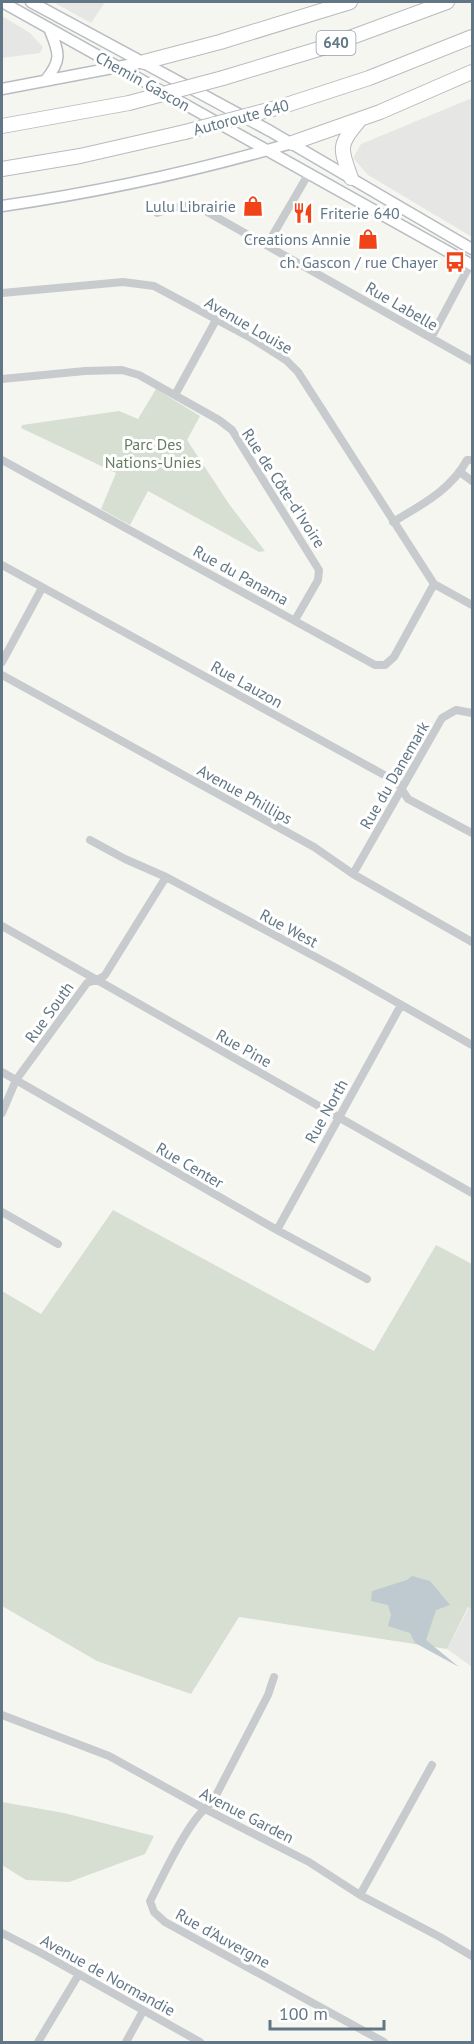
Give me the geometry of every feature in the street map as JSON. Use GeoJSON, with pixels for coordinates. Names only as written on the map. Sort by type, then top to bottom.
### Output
{"type":"FeatureCollection","features":[{"type":"Feature","properties":{"kind":"highway"},"geometry":{"type":"LineString","coordinates":[[144,62],[220,42],[351,2]]}},
{"type":"Feature","properties":{"kind":"highway","name":"640"},"geometry":{"type":"LineString","coordinates":[[2,126],[129,103],[224,78],[322,48],[447,2]]}},
{"type":"Feature","properties":{"kind":"highway","name":"Autoroute 640"},"geometry":{"type":"LineString","coordinates":[[2,169],[80,156],[280,107],[359,81],[472,38]]}},
{"type":"Feature","properties":{"kind":"highway"},"geometry":{"type":"LineString","coordinates":[[292,143],[359,120],[472,72]]}},
{"type":"Feature","properties":{"kind":"highway"},"geometry":{"type":"LineString","coordinates":[[351,178],[343,153],[343,143],[359,120]]}},
{"type":"Feature","properties":{"kind":"main road","name":"Chemin Gascon"},"geometry":{"type":"LineString","coordinates":[[2,2],[472,263]]}},
{"type":"Feature","properties":{"kind":"main road","name":"Chemin Gascon"},"geometry":{"type":"LineString","coordinates":[[31,2],[292,143],[472,249]]}},
{"type":"Feature","properties":{"kind":"main road"},"geometry":{"type":"LineString","coordinates":[[45,81],[56,68],[58,60],[57,48],[49,28]]}},
{"type":"Feature","properties":{"kind":"main road"},"geometry":{"type":"LineString","coordinates":[[2,89],[144,62]]}},
{"type":"Feature","properties":{"kind":"main road"},"geometry":{"type":"LineString","coordinates":[[2,206],[117,186],[292,143]]}},
{"type":"Feature","properties":{"kind":"street"},"geometry":{"type":"LineString","coordinates":[[267,245],[309,173]]}},
{"type":"Feature","properties":{"kind":"street","name":"Rue Labelle"},"geometry":{"type":"LineString","coordinates":[[157,213],[181,205],[191,205],[213,215],[472,361]]}},
{"type":"Feature","properties":{"kind":"street"},"geometry":{"type":"LineString","coordinates":[[431,338],[472,263]]}},
{"type":"Feature","properties":{"kind":"street","name":"Avenue Louise"},"geometry":{"type":"LineString","coordinates":[[2,293],[123,282],[154,286],[251,338],[286,360],[298,372],[434,584],[472,605]]}},
{"type":"Feature","properties":{"kind":"street"},"geometry":{"type":"LineString","coordinates":[[175,395],[216,320]]}},
{"type":"Feature","properties":{"kind":"street","name":"Rue de Côte-d'Ivoire"},"geometry":{"type":"LineString","coordinates":[[2,379],[122,370],[139,375],[219,420],[232,430],[319,570],[318,580],[295,620]]}},
{"type":"Feature","properties":{"kind":"street","name":"Rue du Panama"},"geometry":{"type":"LineString","coordinates":[[2,460],[375,665],[385,665],[394,657],[434,584]]}},
{"type":"Feature","properties":{"kind":"street"},"geometry":{"type":"LineString","coordinates":[[393,522],[437,496],[460,472],[467,460],[472,460]]}},
{"type":"Feature","properties":{"kind":"street"},"geometry":{"type":"LineString","coordinates":[[460,472],[472,481]]}},
{"type":"Feature","properties":{"kind":"street","name":"Rue Lauzon"},"geometry":{"type":"LineString","coordinates":[[2,565],[397,782],[408,799],[472,833]]}},
{"type":"Feature","properties":{"kind":"street"},"geometry":{"type":"LineString","coordinates":[[2,662],[42,588]]}},
{"type":"Feature","properties":{"kind":"street","name":"Avenue Phillips"},"geometry":{"type":"LineString","coordinates":[[2,675],[314,847],[353,874],[472,942]]}},
{"type":"Feature","properties":{"kind":"street","name":"Rue du Danemark"},"geometry":{"type":"LineString","coordinates":[[353,874],[442,718],[456,710],[472,713]]}},
{"type":"Feature","properties":{"kind":"street","name":"Rue West"},"geometry":{"type":"LineString","coordinates":[[90,840],[166,877],[340,970],[472,1045]]}},
{"type":"Feature","properties":{"kind":"street","name":"Rue South"},"geometry":{"type":"LineString","coordinates":[[2,1113],[16,1080],[86,984],[105,975],[166,877]]}},
{"type":"Feature","properties":{"kind":"street","name":"Rue Pine"},"geometry":{"type":"LineString","coordinates":[[2,926],[472,1193]]}},
{"type":"Feature","properties":{"kind":"street","name":"Rue North"},"geometry":{"type":"LineString","coordinates":[[277,1230],[400,1005]]}},
{"type":"Feature","properties":{"kind":"street","name":"Rue Center"},"geometry":{"type":"LineString","coordinates":[[2,1072],[277,1230],[367,1278]]}},
{"type":"Feature","properties":{"kind":"street"},"geometry":{"type":"LineString","coordinates":[[2,1212],[58,1244]]}},
{"type":"Feature","properties":{"kind":"street","name":"Rue d'Auvergne"},"geometry":{"type":"LineString","coordinates":[[274,1677],[268,1695],[212,1803],[203,1808],[169,1863],[150,1901],[154,1912],[165,1922],[384,2043]]}},
{"type":"Feature","properties":{"kind":"street","name":"Avenue Garden"},"geometry":{"type":"LineString","coordinates":[[2,1715],[109,1756],[203,1808],[309,1862],[360,1895],[472,1956]]}},
{"type":"Feature","properties":{"kind":"street"},"geometry":{"type":"LineString","coordinates":[[360,1895],[432,1765]]}},
{"type":"Feature","properties":{"kind":"street","name":"Avenue de Normandie"},"geometry":{"type":"LineString","coordinates":[[2,1934],[79,1974],[200,2043]]}},
{"type":"Feature","properties":{"kind":"street"},"geometry":{"type":"LineString","coordinates":[[38,2043],[79,1974]]}},
{"type":"Feature","properties":{"kind":"street"},"geometry":{"type":"LineString","coordinates":[[126,2043],[143,2011]]}},
{"type":"Feature","properties":{"kind":"shaded area"},"geometry":{"type":"Polygon","coordinates":[[[53,2],[105,2],[91,23],[53,2]]]}},
{"type":"Feature","properties":{"kind":"shaded area"},"geometry":{"type":"Polygon","coordinates":[[[2,16],[30,33],[43,47],[40,53],[2,58],[2,16]]]}},
{"type":"Feature","properties":{"kind":"shaded area"},"geometry":{"type":"Polygon","coordinates":[[[472,98],[472,237],[368,175],[353,158],[361,144],[472,98]]]}},
{"type":"Feature","properties":{"kind":"shaded area"},"geometry":{"type":"Polygon","coordinates":[[[412,1576],[430,1581],[450,1605],[436,1610],[426,1640],[459,1667],[415,1643],[410,1633],[388,1626],[391,1615],[388,1605],[371,1601],[372,1591],[407,1580],[412,1576]]]}},
{"type":"Feature","properties":{"kind":"shaded area"},"geometry":{"type":"Polygon","coordinates":[[[469,1607],[472,1609],[472,1667],[447,1649],[469,1607]]]}},
{"type":"Feature","properties":{"kind":"green space","name":"Parc Des Nations-Unies"},"geometry":{"type":"Polygon","coordinates":[[[156,389],[200,416],[187,440],[229,504],[265,551],[259,552],[148,491],[130,525],[101,509],[116,473],[21,428],[22,425],[119,411],[138,419],[156,389]]]}},
{"type":"Feature","properties":{"kind":"green space"},"geometry":{"type":"Polygon","coordinates":[[[113,1210],[374,1351],[436,1245],[472,1264],[472,1609],[468,1607],[447,1649],[239,1617],[191,1694],[97,1661],[2,1606],[2,1291],[41,1314],[113,1210]]]}},
{"type":"Feature","properties":{"kind":"green space"},"geometry":{"type":"Polygon","coordinates":[[[2,1802],[64,1813],[154,1836],[145,1854],[69,1882],[26,1880],[2,1865],[2,1802]]]}},
{"type":"Feature","properties":{"kind":"place","name":"Lulu Librairie"},"geometry":{"type":"Point","coordinates":[253,206]}},
{"type":"Feature","properties":{"kind":"place","name":"Friterie 640"},"geometry":{"type":"Point","coordinates":[303,213]}},
{"type":"Feature","properties":{"kind":"place","name":"Creations Annie"},"geometry":{"type":"Point","coordinates":[368,239]}},
{"type":"Feature","properties":{"kind":"place","name":"ch. Gascon / rue Chayer"},"geometry":{"type":"Point","coordinates":[455,262]}}]}
